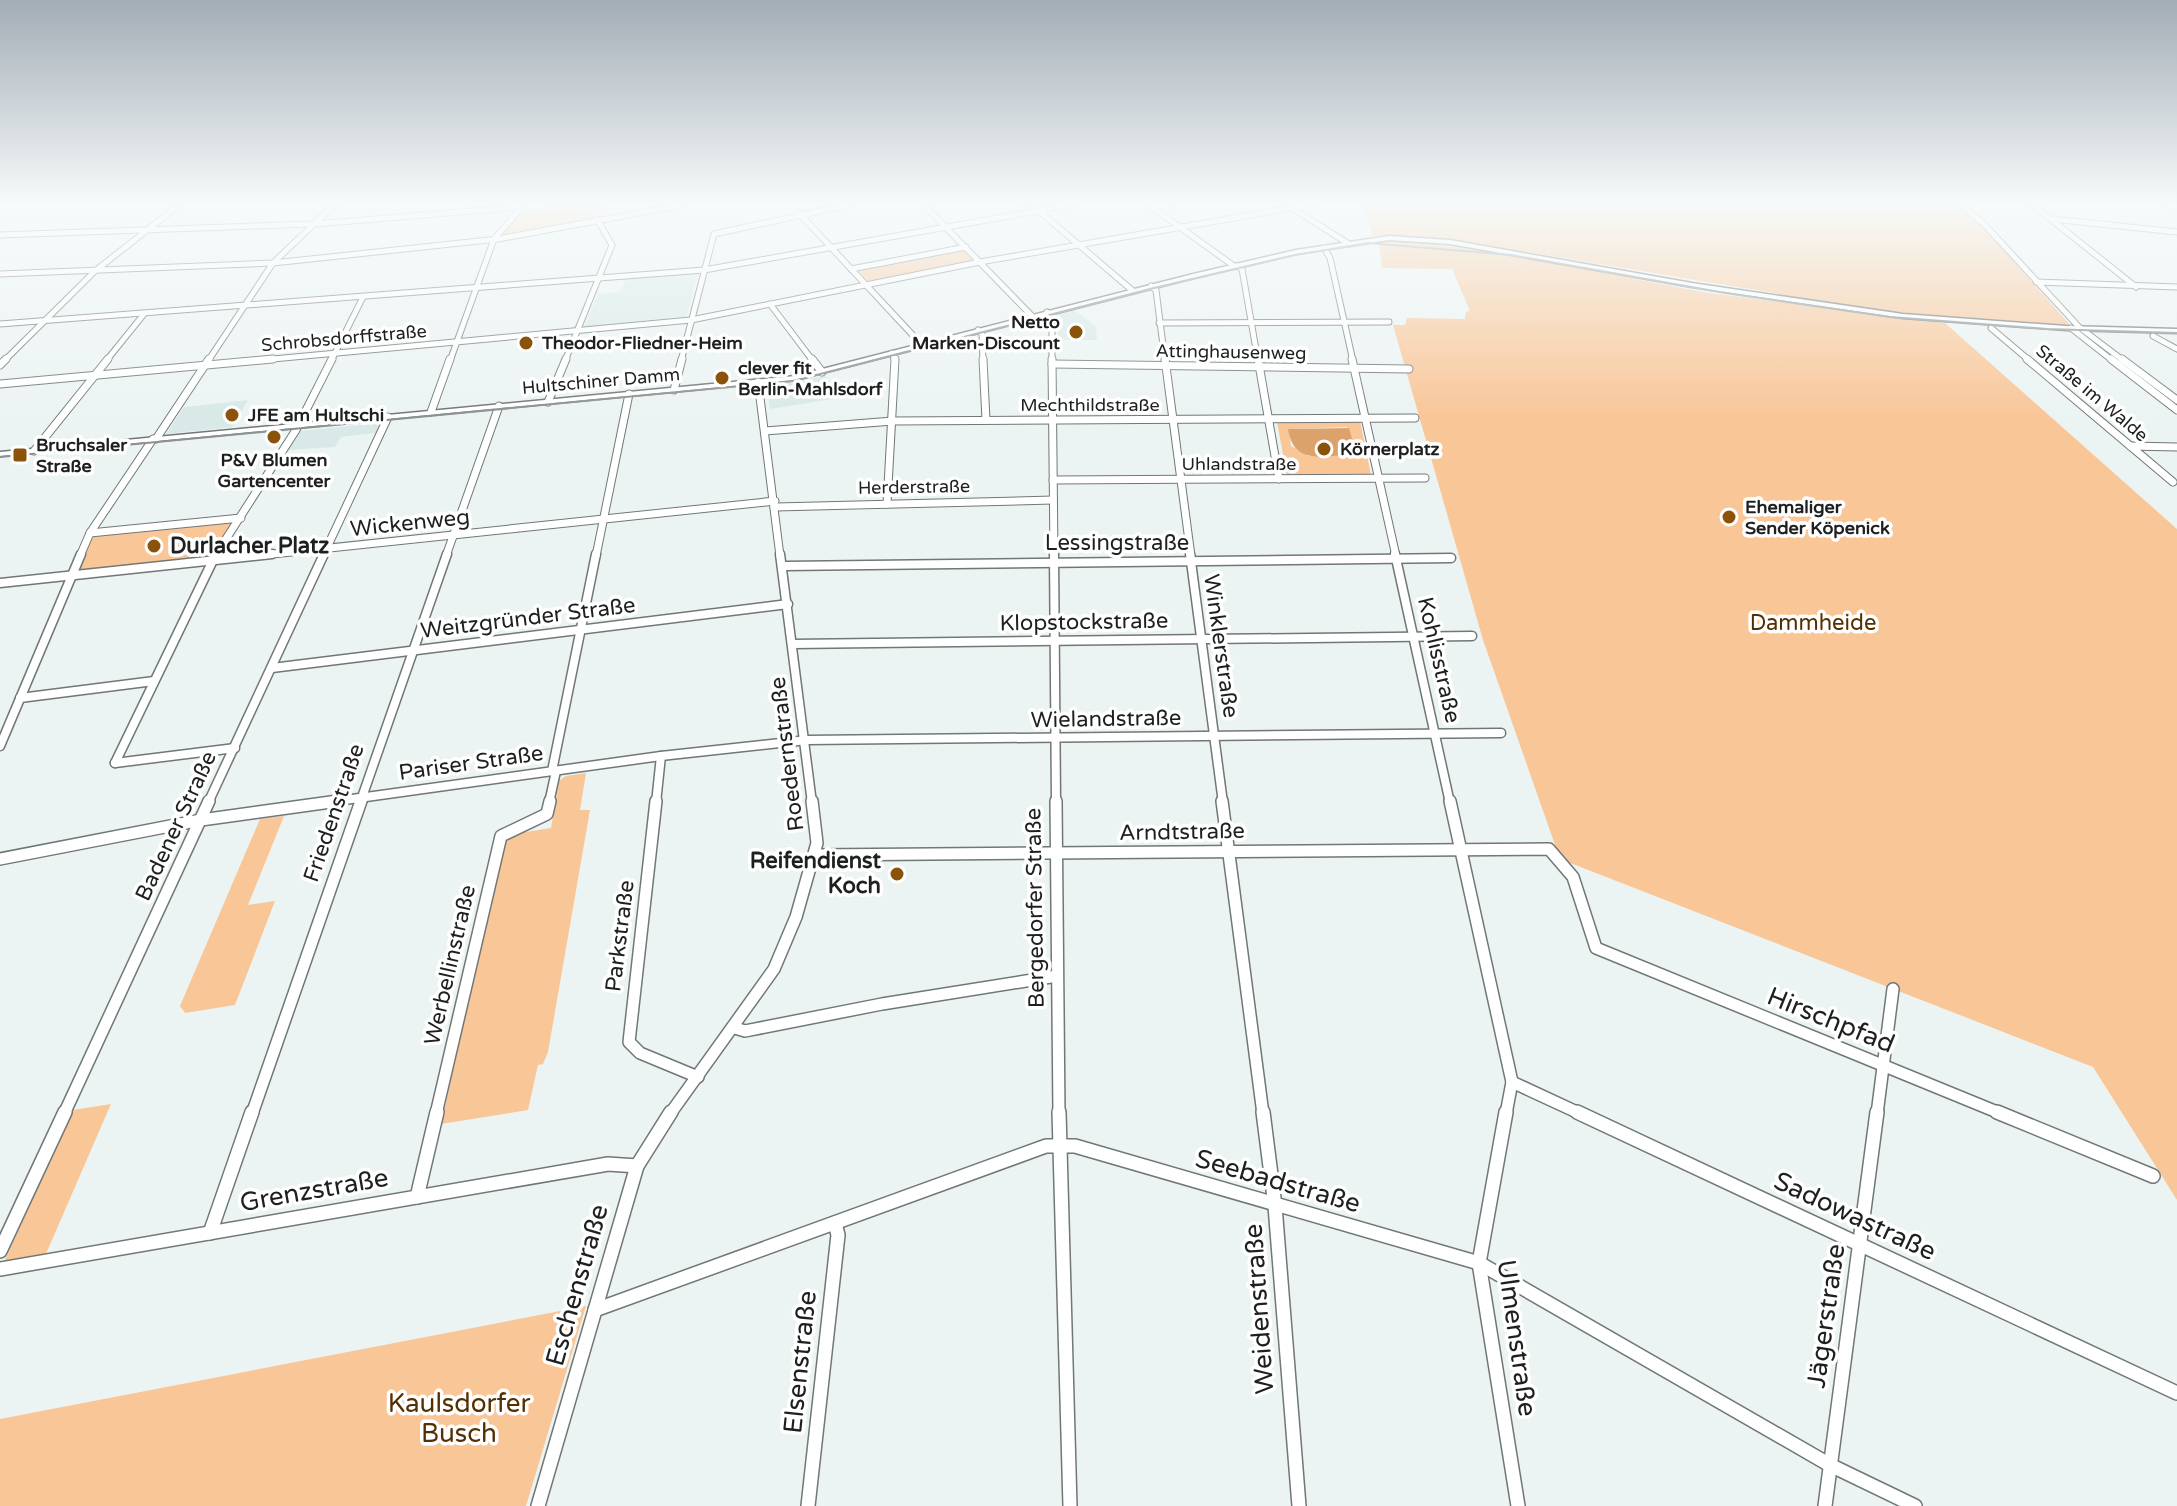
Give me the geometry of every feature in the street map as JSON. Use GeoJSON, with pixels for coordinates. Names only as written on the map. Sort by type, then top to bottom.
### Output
{"type":"FeatureCollection","features":[{"type":"Feature","properties":{"kind":"main road","name":"Hultschiner Damm"},"geometry":{"type":"LineString","coordinates":[[0,454],[758,382],[822,372],[1197,275]]}},
{"type":"Feature","properties":{"kind":"main road","name":"Hultschiner Damm"},"geometry":{"type":"LineString","coordinates":[[1637,275],[1884,314],[2070,329]]}},
{"type":"Feature","properties":{"kind":"main road"},"geometry":{"type":"LineString","coordinates":[[2070,329],[2177,334]]}},
{"type":"Feature","properties":{"kind":"main road"},"geometry":{"type":"LineString","coordinates":[[2070,329],[2091,334],[2177,334]]}},
{"type":"Feature","properties":{"kind":"street"},"geometry":{"type":"LineString","coordinates":[[0,365],[91,275]]}},
{"type":"Feature","properties":{"kind":"street"},"geometry":{"type":"LineString","coordinates":[[0,746],[90,533],[265,275]]}},
{"type":"Feature","properties":{"kind":"street"},"geometry":{"type":"LineString","coordinates":[[431,412],[481,275]]}},
{"type":"Feature","properties":{"kind":"street"},"geometry":{"type":"LineString","coordinates":[[548,402],[600,275]]}},
{"type":"Feature","properties":{"kind":"street"},"geometry":{"type":"LineString","coordinates":[[0,324],[642,275]]}},
{"type":"Feature","properties":{"kind":"street"},"geometry":{"type":"LineString","coordinates":[[674,390],[703,275]]}},
{"type":"Feature","properties":{"kind":"street"},"geometry":{"type":"LineString","coordinates":[[857,275],[922,345]]}},
{"type":"Feature","properties":{"kind":"street","name":"Schrobsdorffstraße"},"geometry":{"type":"LineString","coordinates":[[0,384],[691,320],[914,275]]}},
{"type":"Feature","properties":{"kind":"street"},"geometry":{"type":"LineString","coordinates":[[993,275],[1032,316]]}},
{"type":"Feature","properties":{"kind":"street"},"geometry":{"type":"LineString","coordinates":[[1115,275],[1133,291]]}},
{"type":"Feature","properties":{"kind":"street"},"geometry":{"type":"LineString","coordinates":[[1243,275],[1279,479]]}},
{"type":"Feature","properties":{"kind":"street","name":"Kohlisstraße"},"geometry":{"type":"LineString","coordinates":[[1334,275],[1512,1082]]}},
{"type":"Feature","properties":{"kind":"street"},"geometry":{"type":"LineString","coordinates":[[2030,275],[2082,329],[2177,400]]}},
{"type":"Feature","properties":{"kind":"street"},"geometry":{"type":"LineString","coordinates":[[2122,275],[2136,287]]}},
{"type":"Feature","properties":{"kind":"street"},"geometry":{"type":"LineString","coordinates":[[2036,282],[2177,287]]}},
{"type":"Feature","properties":{"kind":"street","name":"Winklerstraße"},"geometry":{"type":"LineString","coordinates":[[1151,286],[1156,290],[1188,560],[1249,1013]]}},
{"type":"Feature","properties":{"kind":"street"},"geometry":{"type":"LineString","coordinates":[[235,748],[115,763],[212,562],[298,425],[363,297]]}},
{"type":"Feature","properties":{"kind":"street"},"geometry":{"type":"LineString","coordinates":[[770,304],[822,372]]}},
{"type":"Feature","properties":{"kind":"street","name":"Bergedorfer Straße"},"geometry":{"type":"LineString","coordinates":[[1047,312],[1051,315],[1053,420],[1059,1144],[1070,1506]]}},
{"type":"Feature","properties":{"kind":"street"},"geometry":{"type":"LineString","coordinates":[[34,451],[144,314]]}},
{"type":"Feature","properties":{"kind":"street"},"geometry":{"type":"LineString","coordinates":[[1159,323],[1389,322]]}},
{"type":"Feature","properties":{"kind":"street","name":"Straße im Walde"},"geometry":{"type":"LineString","coordinates":[[1991,328],[2173,482]]}},
{"type":"Feature","properties":{"kind":"street"},"geometry":{"type":"LineString","coordinates":[[2070,329],[2177,410]]}},
{"type":"Feature","properties":{"kind":"street"},"geometry":{"type":"LineString","coordinates":[[978,330],[982,334],[986,420]]}},
{"type":"Feature","properties":{"kind":"street"},"geometry":{"type":"LineString","coordinates":[[2153,336],[2177,349]]}},
{"type":"Feature","properties":{"kind":"street"},"geometry":{"type":"LineString","coordinates":[[887,504],[893,421],[895,356],[892,353]]}},
{"type":"Feature","properties":{"kind":"street","name":"Attinghausenweg"},"geometry":{"type":"LineString","coordinates":[[1052,364],[1409,369]]}},
{"type":"Feature","properties":{"kind":"street","name":"Roedernstraße"},"geometry":{"type":"LineString","coordinates":[[660,1129],[735,1028],[787,945],[816,855],[807,740],[758,382]]}},
{"type":"Feature","properties":{"kind":"street","name":"Werbellinstraße"},"geometry":{"type":"LineString","coordinates":[[417,1197],[501,836],[547,814],[629,394]]}},
{"type":"Feature","properties":{"kind":"street","name":"Friedenstraße"},"geometry":{"type":"LineString","coordinates":[[210,1233],[499,406]]}},
{"type":"Feature","properties":{"kind":"street","name":"Badener Straße"},"geometry":{"type":"LineString","coordinates":[[0,1251],[388,417]]}},
{"type":"Feature","properties":{"kind":"street","name":"Mechthildstraße"},"geometry":{"type":"LineString","coordinates":[[765,431],[893,421],[1415,418]]}},
{"type":"Feature","properties":{"kind":"street"},"geometry":{"type":"LineString","coordinates":[[2130,446],[2177,447]]}},
{"type":"Feature","properties":{"kind":"street","name":"Uhlandstraße"},"geometry":{"type":"LineString","coordinates":[[1053,480],[1425,478]]}},
{"type":"Feature","properties":{"kind":"street","name":"Herderstraße"},"geometry":{"type":"LineString","coordinates":[[776,504],[1053,500]]}},
{"type":"Feature","properties":{"kind":"street","name":"Wickenweg"},"geometry":{"type":"LineString","coordinates":[[0,583],[603,519],[776,504]]}},
{"type":"Feature","properties":{"kind":"street"},"geometry":{"type":"LineString","coordinates":[[90,533],[241,518]]}},
{"type":"Feature","properties":{"kind":"street","name":"Lessingstraße"},"geometry":{"type":"LineString","coordinates":[[784,566],[1451,558]]}},
{"type":"Feature","properties":{"kind":"street","name":"Weitzgründer Straße"},"geometry":{"type":"LineString","coordinates":[[272,668],[788,604]]}},
{"type":"Feature","properties":{"kind":"street","name":"Klopstockstraße"},"geometry":{"type":"LineString","coordinates":[[793,644],[1472,636]]}},
{"type":"Feature","properties":{"kind":"street"},"geometry":{"type":"LineString","coordinates":[[20,698],[154,681]]}},
{"type":"Feature","properties":{"kind":"street","name":"Wielandstraße"},"geometry":{"type":"LineString","coordinates":[[807,740],[1501,733]]}},
{"type":"Feature","properties":{"kind":"street","name":"Pariser Straße"},"geometry":{"type":"LineString","coordinates":[[0,859],[201,820],[661,756],[807,740]]}},
{"type":"Feature","properties":{"kind":"street","name":"Parkstraße"},"geometry":{"type":"LineString","coordinates":[[661,756],[629,1042],[640,1053],[698,1077]]}},
{"type":"Feature","properties":{"kind":"street","name":"Arndtstraße"},"geometry":{"type":"LineString","coordinates":[[816,855],[1549,849]]}},
{"type":"Feature","properties":{"kind":"street","name":"Hirschpfad"},"geometry":{"type":"LineString","coordinates":[[1549,849],[1573,877],[1596,948],[2153,1176]]}},
{"type":"Feature","properties":{"kind":"street"},"geometry":{"type":"LineString","coordinates":[[735,1028],[745,1031],[882,1004],[1057,976]]}},
{"type":"Feature","properties":{"kind":"street","name":"Jägerstraße"},"geometry":{"type":"LineString","coordinates":[[1825,1506],[1893,989]]}},
{"type":"Feature","properties":{"kind":"street","name":"Weidenstraße"},"geometry":{"type":"LineString","coordinates":[[1249,1013],[1275,1206],[1299,1506]]}},
{"type":"Feature","properties":{"kind":"street","name":"Sadowastraße"},"geometry":{"type":"LineString","coordinates":[[1512,1082],[2177,1393]]}},
{"type":"Feature","properties":{"kind":"street","name":"Ulmenstraße"},"geometry":{"type":"LineString","coordinates":[[1512,1082],[1479,1263],[1518,1506]]}},
{"type":"Feature","properties":{"kind":"street","name":"Eschenstraße"},"geometry":{"type":"LineString","coordinates":[[538,1506],[637,1166],[660,1129]]}},
{"type":"Feature","properties":{"kind":"street"},"geometry":{"type":"LineString","coordinates":[[595,1310],[1059,1144]]}},
{"type":"Feature","properties":{"kind":"street","name":"Seebadstraße"},"geometry":{"type":"LineString","coordinates":[[1059,1144],[1479,1263],[1830,1465],[1915,1506]]}},
{"type":"Feature","properties":{"kind":"street","name":"Grenzstraße"},"geometry":{"type":"LineString","coordinates":[[0,1269],[608,1164],[637,1166]]}},
{"type":"Feature","properties":{"kind":"street","name":"Elsenstraße"},"geometry":{"type":"LineString","coordinates":[[808,1506],[838,1235],[835,1223]]}},
{"type":"Feature","properties":{"kind":"shaded area"},"geometry":{"type":"Polygon","coordinates":[[[697,275],[686,318],[584,327],[598,294],[620,292],[626,279],[697,275]]]}},
{"type":"Feature","properties":{"kind":"shaded area"},"geometry":{"type":"Polygon","coordinates":[[[1074,310],[1096,326],[1097,340],[1058,340],[1058,314],[1074,310]]]}},
{"type":"Feature","properties":{"kind":"shaded area"},"geometry":{"type":"Polygon","coordinates":[[[825,376],[846,397],[770,409],[767,386],[825,376]]]}},
{"type":"Feature","properties":{"kind":"shaded area"},"geometry":{"type":"Polygon","coordinates":[[[248,400],[232,427],[166,434],[184,407],[248,400]]]}},
{"type":"Feature","properties":{"kind":"shaded area"},"geometry":{"type":"Polygon","coordinates":[[[380,423],[376,433],[341,437],[335,447],[289,450],[301,431],[380,423]]]}},
{"type":"Feature","properties":{"kind":"shaded area"},"geometry":{"type":"Polygon","coordinates":[[[1349,428],[1356,454],[1320,457],[1296,449],[1288,429],[1349,428]]]}},
{"type":"Feature","properties":{"kind":"green space"},"geometry":{"type":"Polygon","coordinates":[[[863,275],[903,275],[869,282],[863,275]]]}},
{"type":"Feature","properties":{"kind":"green space","name":"Dammheide"},"geometry":{"type":"Polygon","coordinates":[[[1455,275],[1616,275],[1708,293],[1945,323],[2177,529],[2177,1200],[2093,1067],[1560,859],[1483,640],[1393,325],[1405,325],[1407,318],[1465,319],[1466,312],[1470,311],[1455,275]]]}},
{"type":"Feature","properties":{"kind":"green space"},"geometry":{"type":"Polygon","coordinates":[[[1667,275],[2026,275],[2072,327],[1882,311],[1667,275]]]}},
{"type":"Feature","properties":{"kind":"green space","name":"Körnerplatz"},"geometry":{"type":"Polygon","coordinates":[[[1360,421],[1371,475],[1287,476],[1277,422],[1360,421]],[[1347,427],[1289,429],[1291,446],[1309,456],[1356,453],[1347,427]]]}},
{"type":"Feature","properties":{"kind":"green space","name":"Durlacher Platz"},"geometry":{"type":"Polygon","coordinates":[[[236,522],[213,558],[204,559],[208,550],[193,551],[187,561],[76,572],[93,535],[98,533],[236,522]]]}},
{"type":"Feature","properties":{"kind":"green space"},"geometry":{"type":"Polygon","coordinates":[[[586,773],[580,810],[590,810],[548,1052],[543,1064],[538,1065],[528,1110],[441,1124],[505,839],[513,834],[551,828],[559,781],[566,776],[586,773]]]}},
{"type":"Feature","properties":{"kind":"green space"},"geometry":{"type":"Polygon","coordinates":[[[284,816],[248,905],[275,901],[235,1005],[185,1013],[180,1006],[260,819],[284,816]]]}},
{"type":"Feature","properties":{"kind":"green space"},"geometry":{"type":"Polygon","coordinates":[[[111,1104],[45,1256],[4,1262],[73,1110],[111,1104]]]}},
{"type":"Feature","properties":{"kind":"green space","name":"Kaulsdorfer Busch"},"geometry":{"type":"Polygon","coordinates":[[[586,1306],[526,1506],[0,1506],[0,1419],[586,1306]]]}},
{"type":"Feature","properties":{"kind":"tram line"},"geometry":{"type":"LineString","coordinates":[[0,457],[793,381],[1208,275]]}},
{"type":"Feature","properties":{"kind":"tram line"},"geometry":{"type":"LineString","coordinates":[[1625,275],[1890,317],[2047,329],[2177,333]]}},
{"type":"Feature","properties":{"kind":"place","name":"Netto Marken-Discount"},"geometry":{"type":"Point","coordinates":[1076,332]}},
{"type":"Feature","properties":{"kind":"place","name":"Theodor-Fliedner-Heim"},"geometry":{"type":"Point","coordinates":[526,343]}},
{"type":"Feature","properties":{"kind":"place","name":"clever fit Berlin-Mahlsdorf"},"geometry":{"type":"Point","coordinates":[722,378]}},
{"type":"Feature","properties":{"kind":"place","name":"JFE am Hultschi"},"geometry":{"type":"Point","coordinates":[232,415]}},
{"type":"Feature","properties":{"kind":"place","name":"P&V Blumen Gartencenter"},"geometry":{"type":"Point","coordinates":[274,437]}},
{"type":"Feature","properties":{"kind":"place","name":"Körnerplatz"},"geometry":{"type":"Point","coordinates":[1324,449]}},
{"type":"Feature","properties":{"kind":"place","name":"Bruchsaler Straße"},"geometry":{"type":"Point","coordinates":[20,455]}},
{"type":"Feature","properties":{"kind":"place","name":"Ehemaliger Sender Köpenick"},"geometry":{"type":"Point","coordinates":[1729,517]}},
{"type":"Feature","properties":{"kind":"place","name":"Durlacher Platz"},"geometry":{"type":"Point","coordinates":[154,546]}},
{"type":"Feature","properties":{"kind":"place","name":"Reifendienst Koch"},"geometry":{"type":"Point","coordinates":[897,874]}}]}
